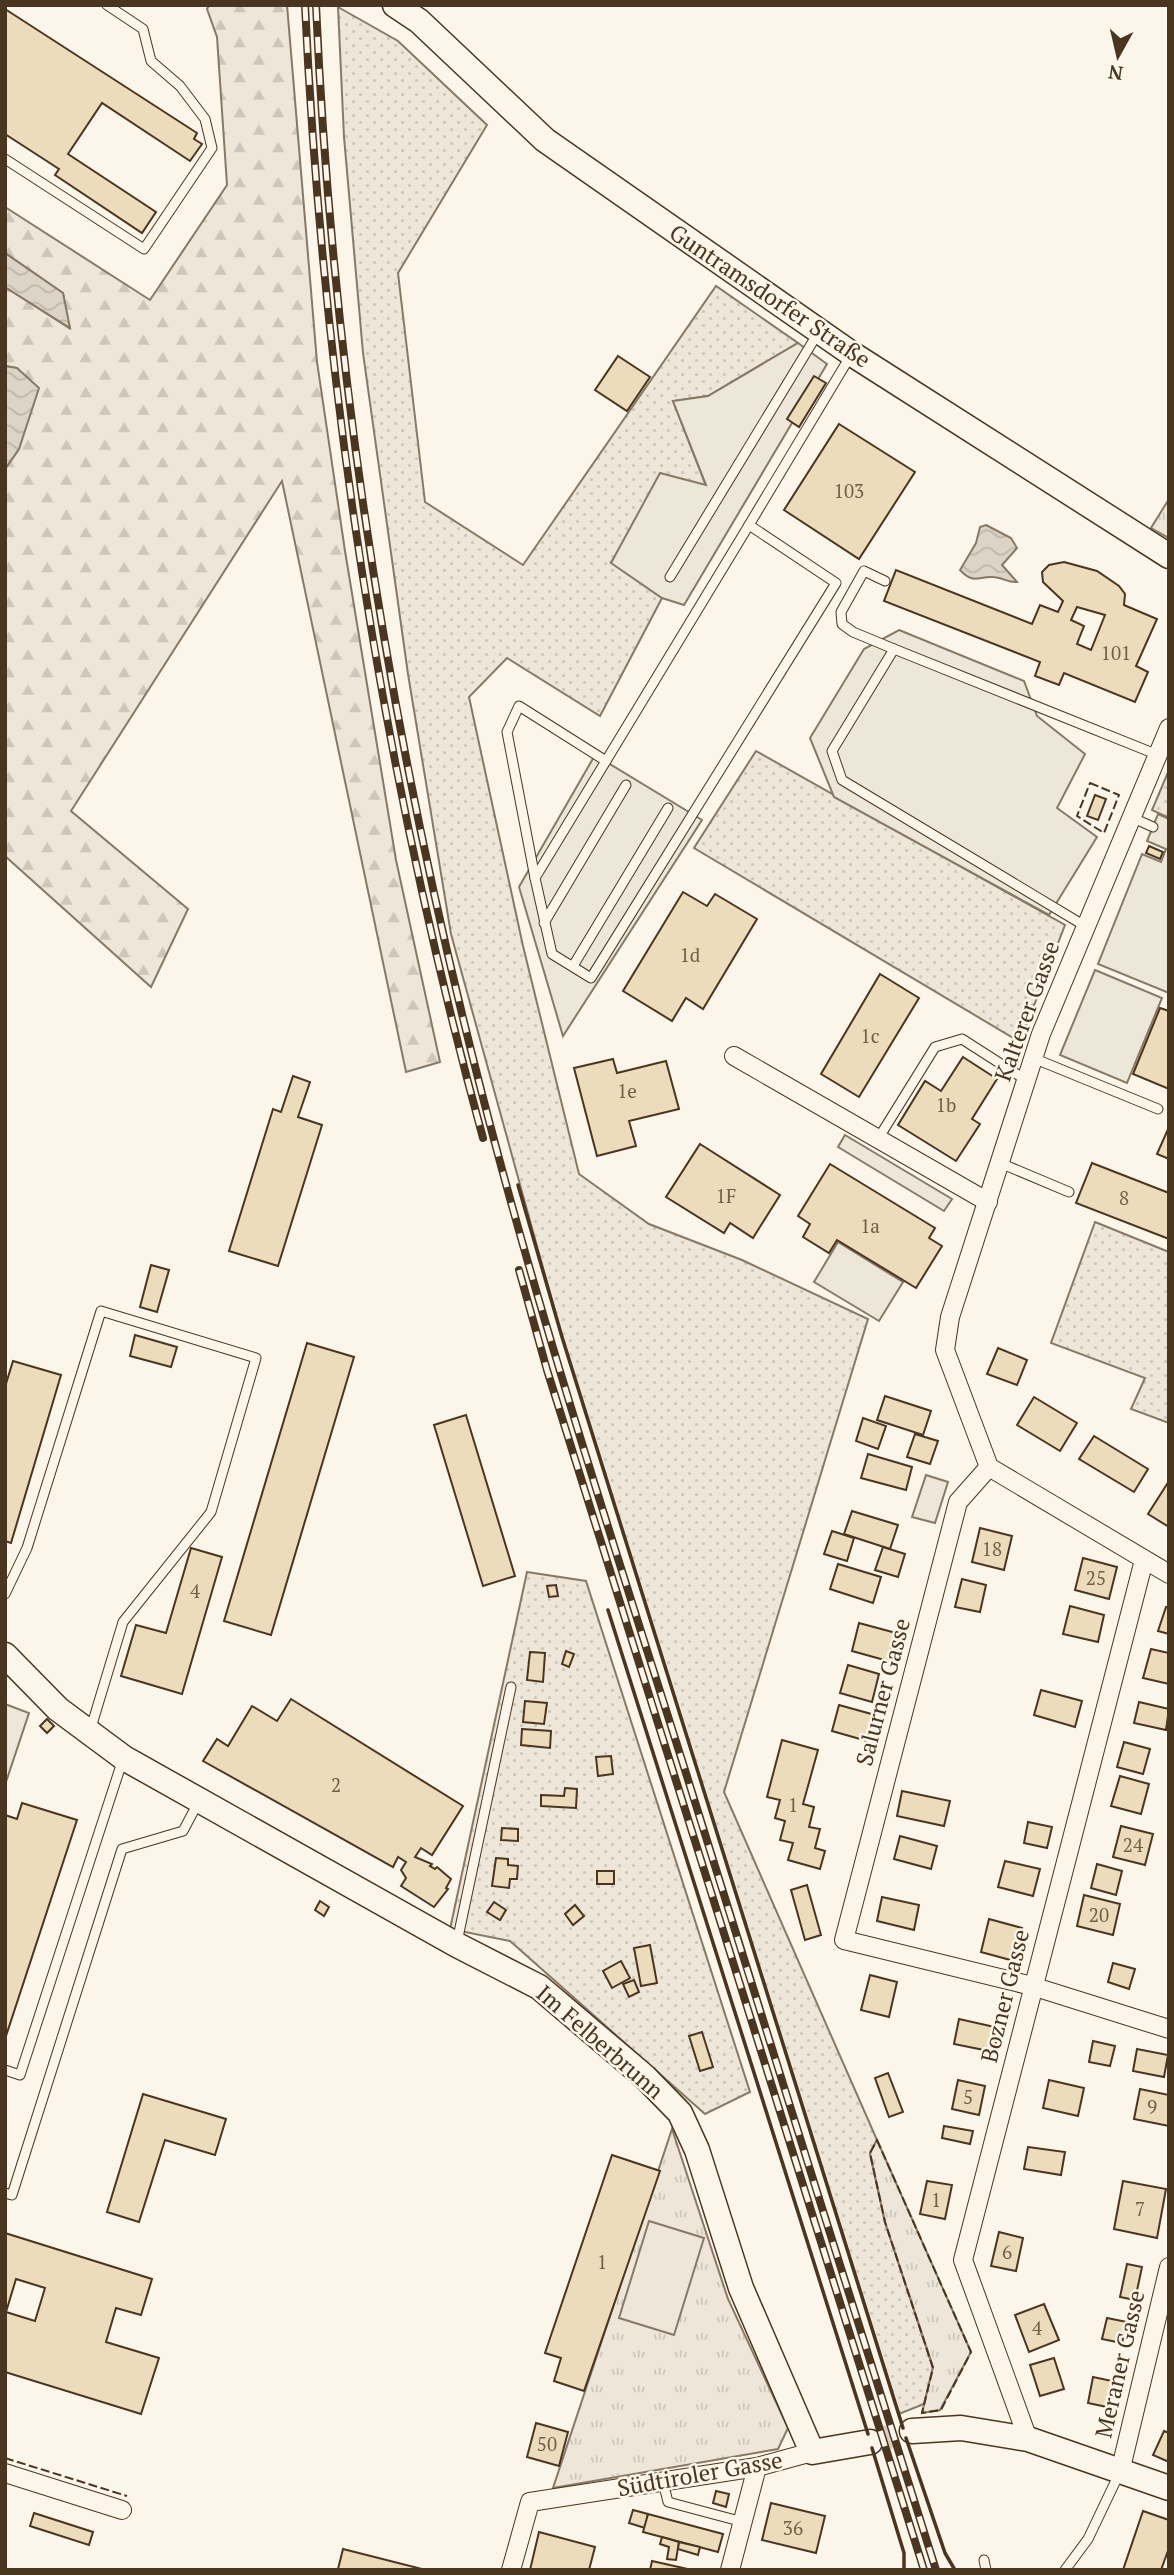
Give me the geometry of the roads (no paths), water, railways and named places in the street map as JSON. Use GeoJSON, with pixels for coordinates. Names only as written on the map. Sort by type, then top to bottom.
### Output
{"type":"FeatureCollection","features":[{"type":"Feature","properties":{"kind":"street","name":"Guntramsdorfer Straße"},"geometry":{"type":"LineString","coordinates":[[395,5],[419,21],[545,140],[852,354],[1169,556]]}},
{"type":"Feature","properties":{"kind":"street","name":"Kalterer Gasse"},"geometry":{"type":"LineString","coordinates":[[989,1467],[945,1350],[950,1317],[1033,1058],[1085,926],[1169,728]]}},
{"type":"Feature","properties":{"kind":"street"},"geometry":{"type":"LineString","coordinates":[[734,1056],[988,1202]]}},
{"type":"Feature","properties":{"kind":"street"},"geometry":{"type":"LineString","coordinates":[[989,1467],[1169,1574]]}},
{"type":"Feature","properties":{"kind":"street","name":"Salurner Gasse"},"geometry":{"type":"LineString","coordinates":[[989,1467],[958,1502],[844,1940],[1032,1986]]}},
{"type":"Feature","properties":{"kind":"street","name":"Bozner Gasse"},"geometry":{"type":"LineString","coordinates":[[1028,2439],[963,2260],[1144,1560]]}},
{"type":"Feature","properties":{"kind":"street","name":"Im Felberbrunn"},"geometry":{"type":"LineString","coordinates":[[5,1655],[58,1709],[124,1758],[457,1945],[539,1987],[645,2077],[680,2113],[697,2150],[741,2288],[812,2452]]}},
{"type":"Feature","properties":{"kind":"street"},"geometry":{"type":"LineString","coordinates":[[1032,1986],[1169,2029]]}},
{"type":"Feature","properties":{"kind":"street","name":"Meraner Gasse"},"geometry":{"type":"LineString","coordinates":[[1120,2472],[1169,2267]]}},
{"type":"Feature","properties":{"kind":"street"},"geometry":{"type":"LineString","coordinates":[[912,2431],[961,2428],[1028,2439],[1169,2488]]}},
{"type":"Feature","properties":{"kind":"street","name":"Südtiroler Gasse"},"geometry":{"type":"LineString","coordinates":[[511,2570],[530,2502],[757,2467],[812,2452],[870,2442]]}},
{"type":"Feature","properties":{"kind":"street"},"geometry":{"type":"LineString","coordinates":[[730,2570],[757,2467]]}},
{"type":"Feature","properties":{"kind":"street"},"geometry":{"type":"LineString","coordinates":[[5,2473],[122,2510]]}},
{"type":"Feature","properties":{"kind":"lane"},"geometry":{"type":"LineString","coordinates":[[5,159],[144,249],[212,148],[205,119],[180,86],[151,61],[143,30],[107,5]]}},
{"type":"Feature","properties":{"kind":"lane"},"geometry":{"type":"LineString","coordinates":[[670,577],[819,331]]}},
{"type":"Feature","properties":{"kind":"lane"},"geometry":{"type":"LineString","coordinates":[[535,878],[852,354]]}},
{"type":"Feature","properties":{"kind":"lane"},"geometry":{"type":"LineString","coordinates":[[606,761],[519,706],[507,732],[552,954],[591,978],[836,583],[750,525]]}},
{"type":"Feature","properties":{"kind":"lane"},"geometry":{"type":"LineString","coordinates":[[885,581],[864,571],[841,612],[842,624],[853,632],[894,649],[1158,755]]}},
{"type":"Feature","properties":{"kind":"lane"},"geometry":{"type":"LineString","coordinates":[[894,649],[832,751],[842,780],[1085,926]]}},
{"type":"Feature","properties":{"kind":"lane"},"geometry":{"type":"LineString","coordinates":[[544,923],[626,785]]}},
{"type":"Feature","properties":{"kind":"lane"},"geometry":{"type":"LineString","coordinates":[[573,966],[668,808]]}},
{"type":"Feature","properties":{"kind":"lane"},"geometry":{"type":"LineString","coordinates":[[1131,817],[1153,827]]}},
{"type":"Feature","properties":{"kind":"lane"},"geometry":{"type":"LineString","coordinates":[[877,1140],[935,1047],[962,1039],[1026,1080]]}},
{"type":"Feature","properties":{"kind":"lane"},"geometry":{"type":"LineString","coordinates":[[1033,1058],[1158,1109]]}},
{"type":"Feature","properties":{"kind":"lane"},"geometry":{"type":"LineString","coordinates":[[1000,1163],[1069,1192]]}},
{"type":"Feature","properties":{"kind":"lane"},"geometry":{"type":"LineString","coordinates":[[5,1594],[27,1548],[101,1311],[256,1358],[211,1512],[123,1622],[89,1733]]}},
{"type":"Feature","properties":{"kind":"lane"},"geometry":{"type":"LineString","coordinates":[[457,1945],[511,1687]]}},
{"type":"Feature","properties":{"kind":"lane"},"geometry":{"type":"LineString","coordinates":[[5,2070],[20,2075],[124,1758]]}},
{"type":"Feature","properties":{"kind":"lane"},"geometry":{"type":"LineString","coordinates":[[5,2193],[12,2195],[35,2128],[122,1849],[183,1831],[200,1800]]}},
{"type":"Feature","properties":{"kind":"lane"},"geometry":{"type":"LineString","coordinates":[[1065,2570],[1088,2539],[1120,2472]]}},
{"type":"Feature","properties":{"kind":"lane"},"geometry":{"type":"LineString","coordinates":[[663,2482],[668,2502],[743,2522]]}},
{"type":"Feature","properties":{"kind":"water"},"geometry":{"type":"Polygon","coordinates":[[[5,253],[63,293],[70,328],[5,287],[5,253]]]}},
{"type":"Feature","properties":{"kind":"water"},"geometry":{"type":"Polygon","coordinates":[[[5,366],[17,368],[39,388],[19,449],[5,469],[5,366]]]}},
{"type":"Feature","properties":{"kind":"water"},"geometry":{"type":"Polygon","coordinates":[[[986,525],[1011,538],[1017,548],[1002,565],[1017,582],[993,577],[973,579],[960,570],[976,543],[980,527],[986,525]]]}},
{"type":"Feature","properties":{"kind":"tunnel"},"geometry":{"type":"LineString","coordinates":[[870,2442],[912,2431]]}},
{"type":"Feature","properties":{"kind":"railway"},"geometry":{"type":"LineString","coordinates":[[305,5],[326,291],[363,576],[415,859],[483,1138]]}},
{"type":"Feature","properties":{"kind":"railway"},"geometry":{"type":"LineString","coordinates":[[316,5],[324,141],[351,412],[392,682],[447,950],[502,1169],[551,1342],[936,2570]]}},
{"type":"Feature","properties":{"kind":"railway"},"geometry":{"type":"LineString","coordinates":[[519,1270],[547,1370],[924,2570]]}}]}
